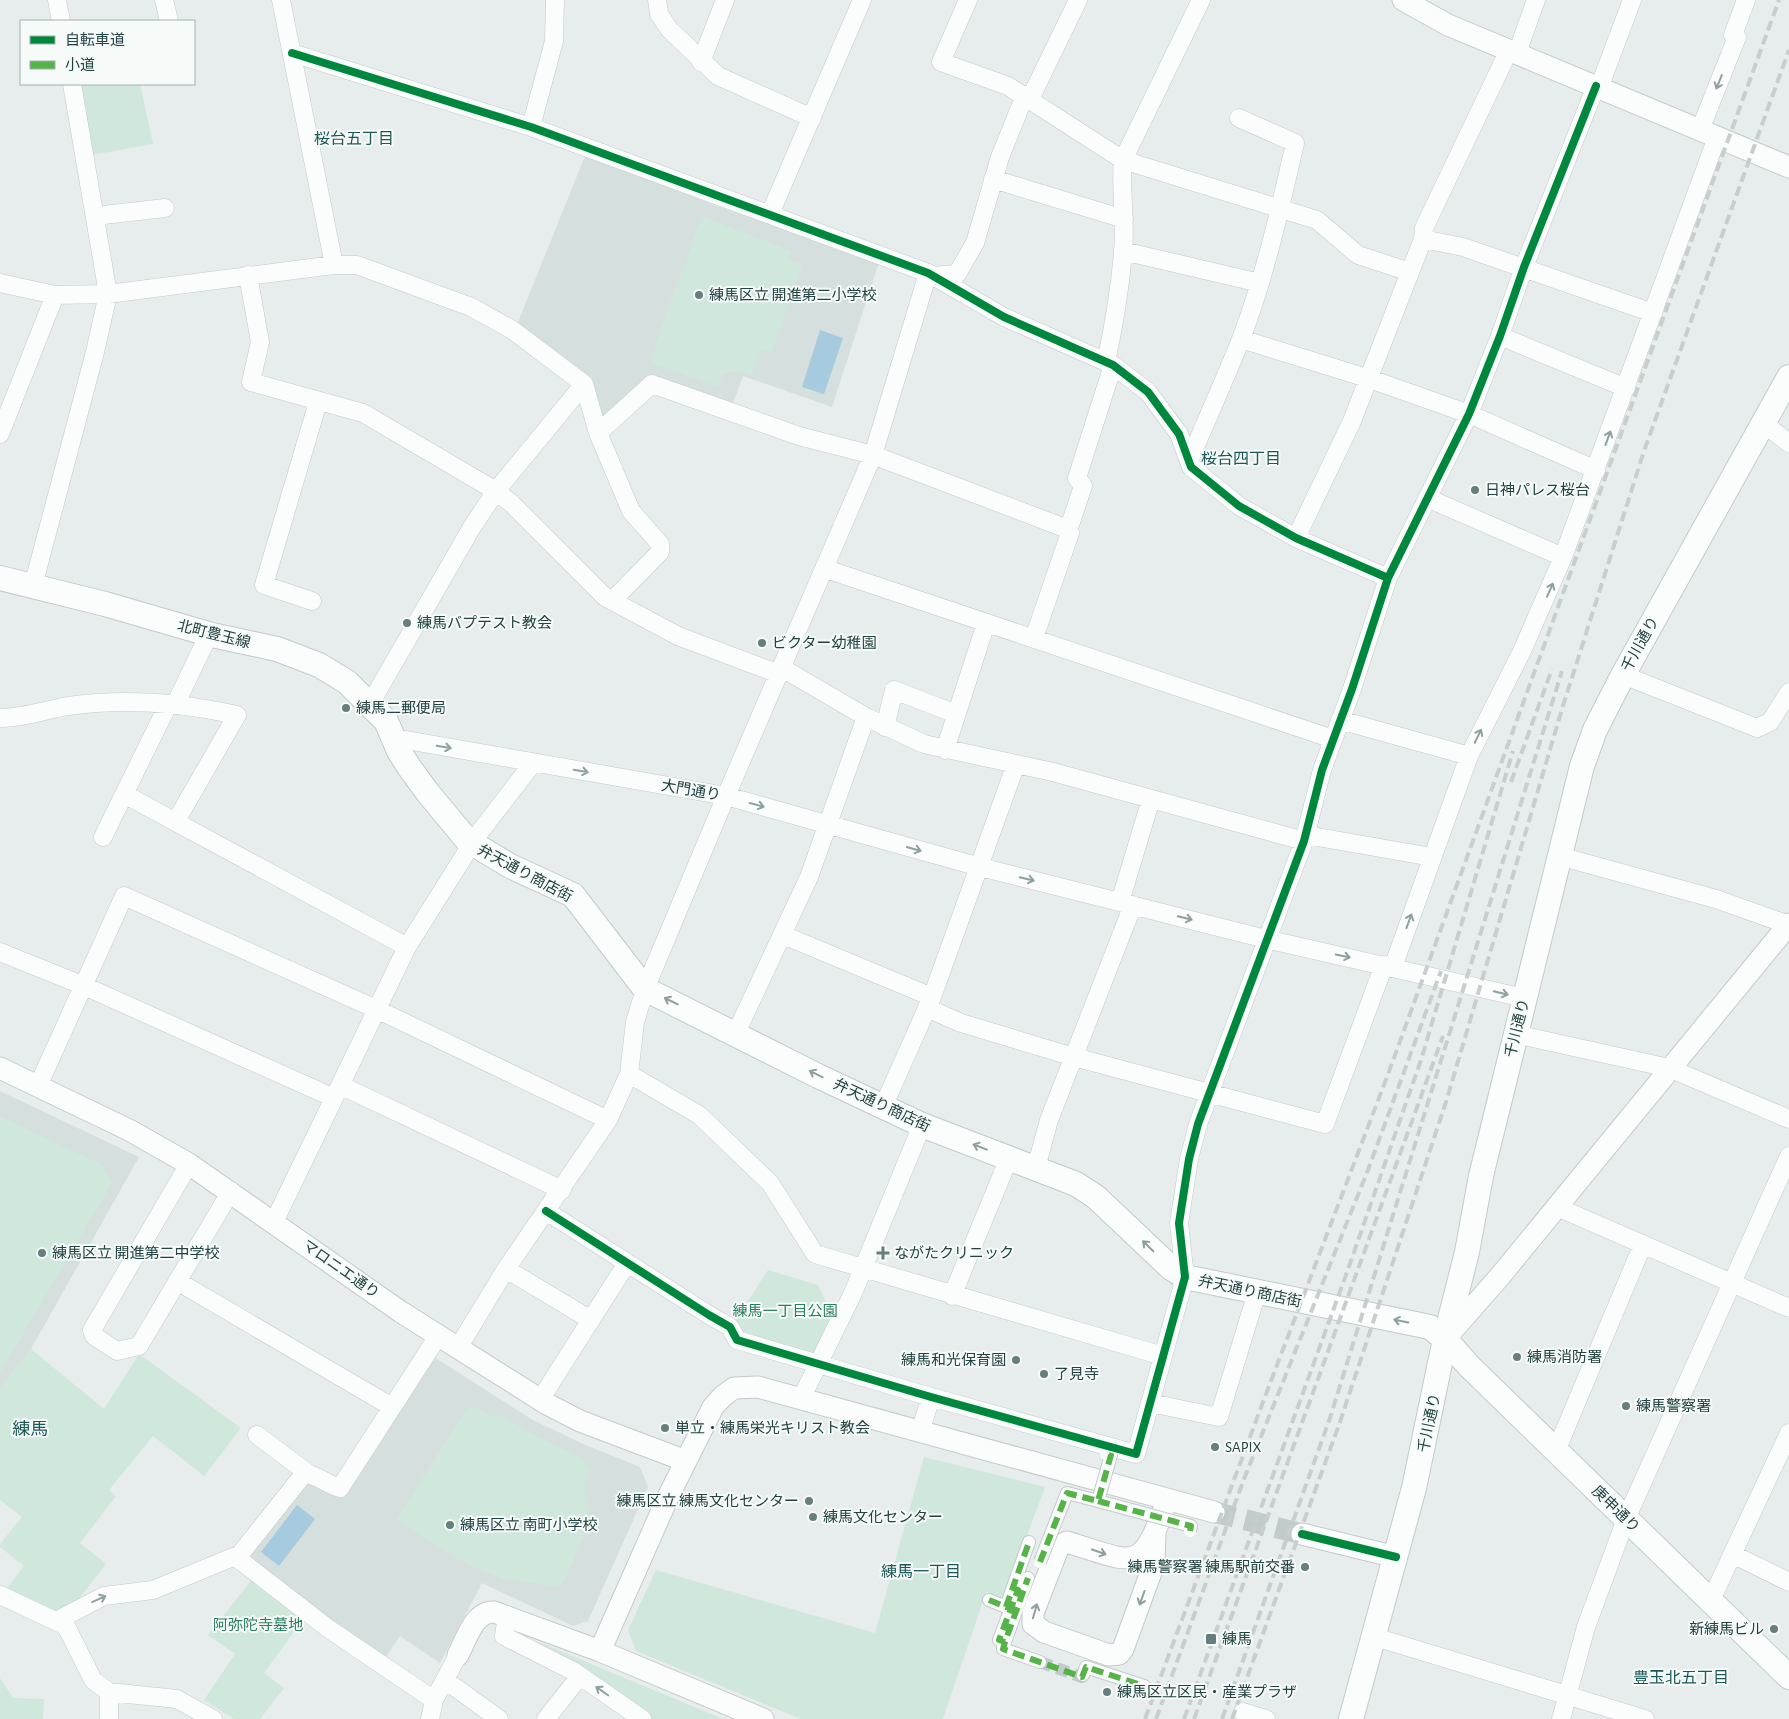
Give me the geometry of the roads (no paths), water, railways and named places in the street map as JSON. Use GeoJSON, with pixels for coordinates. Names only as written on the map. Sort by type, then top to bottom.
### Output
{"type":"FeatureCollection","features":[{"type":"Feature","properties":{"kind":"main road","name":"千川通り"},"geometry":{"type":"LineString","coordinates":[[1351,1719],[1375,1637],[1416,1479],[1445,1339],[1467,1252],[1481,1176],[1585,757],[1595,730],[1623,675],[1789,376]]}},
{"type":"Feature","properties":{"kind":"main road","name":"北町豊玉線"},"geometry":{"type":"LineString","coordinates":[[0,578],[105,604],[209,634],[277,649],[319,665],[347,682],[370,704],[386,721],[396,743]]}},
{"type":"Feature","properties":{"kind":"main road","name":"弁天通り商店街"},"geometry":{"type":"LineString","coordinates":[[396,743],[399,751],[428,794],[472,844],[510,866],[573,895],[645,989],[922,1125],[1076,1184],[1096,1197],[1171,1268],[1185,1277],[1430,1327],[1445,1339]]}},
{"type":"Feature","properties":{"kind":"main road","name":"庚申通り"},"geometry":{"type":"LineString","coordinates":[[1445,1339],[1469,1366],[1789,1677]]}},
{"type":"Feature","properties":{"kind":"street"},"geometry":{"type":"LineString","coordinates":[[57,0],[61,20]]}},
{"type":"Feature","properties":{"kind":"street"},"geometry":{"type":"LineString","coordinates":[[164,0],[169,20]]}},
{"type":"Feature","properties":{"kind":"street"},"geometry":{"type":"LineString","coordinates":[[281,0],[334,265]]}},
{"type":"Feature","properties":{"kind":"street"},"geometry":{"type":"LineString","coordinates":[[531,127],[554,41],[555,0]]}},
{"type":"Feature","properties":{"kind":"street"},"geometry":{"type":"LineString","coordinates":[[657,0],[659,14],[669,29],[718,76],[812,118]]}},
{"type":"Feature","properties":{"kind":"street"},"geometry":{"type":"LineString","coordinates":[[702,62],[725,0]]}},
{"type":"Feature","properties":{"kind":"street"},"geometry":{"type":"LineString","coordinates":[[770,214],[862,0]]}},
{"type":"Feature","properties":{"kind":"street"},"geometry":{"type":"LineString","coordinates":[[968,0],[941,62],[1008,86],[1028,97],[1123,160],[1317,220],[1358,255],[1410,272]]}},
{"type":"Feature","properties":{"kind":"street"},"geometry":{"type":"LineString","coordinates":[[930,274],[957,274],[962,269],[975,243],[1000,156],[1078,0]]}},
{"type":"Feature","properties":{"kind":"street"},"geometry":{"type":"LineString","coordinates":[[1034,638],[1070,533],[1068,531],[1083,486],[1077,478],[1110,363],[1123,251],[1124,219],[1121,178],[1123,160],[1201,0]]}},
{"type":"Feature","properties":{"kind":"street"},"geometry":{"type":"LineString","coordinates":[[1402,0],[1448,24],[1513,52],[1709,133],[1787,161]]}},
{"type":"Feature","properties":{"kind":"street"},"geometry":{"type":"LineString","coordinates":[[1296,538],[1370,379],[1396,304],[1423,239],[1424,228],[1513,52],[1536,0]]}},
{"type":"Feature","properties":{"kind":"street"},"geometry":{"type":"LineString","coordinates":[[546,1211],[709,1316],[730,1326],[738,1340],[930,1397],[1136,1454],[1185,1277],[1179,1223],[1189,1159],[1198,1124],[1305,838],[1322,770],[1388,578],[1469,414],[1500,336],[1524,267],[1632,0]]}},
{"type":"Feature","properties":{"kind":"street"},"geometry":{"type":"LineString","coordinates":[[783,935],[930,1002],[961,1023],[1074,1057],[1325,1124],[1432,858],[1469,756],[1522,651],[1563,557],[1596,470],[1653,313],[1709,133],[1746,0]]}},
{"type":"Feature","properties":{"kind":"street"},"geometry":{"type":"LineString","coordinates":[[292,53],[531,127],[930,274],[1004,317],[1110,363],[1148,392],[1180,434],[1190,459],[1191,467],[1239,506],[1296,538],[1388,578]]}},
{"type":"Feature","properties":{"kind":"street"},"geometry":{"type":"LineString","coordinates":[[33,586],[95,352],[108,294],[72,85]]}},
{"type":"Feature","properties":{"kind":"street"},"geometry":{"type":"LineString","coordinates":[[1190,459],[1241,338],[1260,283],[1280,210],[1294,143],[1239,118]]}},
{"type":"Feature","properties":{"kind":"street"},"geometry":{"type":"LineString","coordinates":[[993,179],[1124,219]]}},
{"type":"Feature","properties":{"kind":"street"},"geometry":{"type":"LineString","coordinates":[[95,216],[165,208]]}},
{"type":"Feature","properties":{"kind":"street"},"geometry":{"type":"LineString","coordinates":[[1423,239],[1462,247],[1653,313]]}},
{"type":"Feature","properties":{"kind":"street"},"geometry":{"type":"LineString","coordinates":[[1123,251],[1260,283]]}},
{"type":"Feature","properties":{"kind":"street"},"geometry":{"type":"LineString","coordinates":[[0,283],[55,295],[108,294],[334,265],[358,265],[471,307],[511,329],[584,384],[598,433],[631,511],[660,544],[660,552],[612,601]]}},
{"type":"Feature","properties":{"kind":"street"},"geometry":{"type":"LineString","coordinates":[[458,1348],[506,1269],[562,1190],[608,1120],[629,1074],[635,1022],[645,989],[726,796],[826,569],[873,455],[930,274]]}},
{"type":"Feature","properties":{"kind":"street"},"geometry":{"type":"LineString","coordinates":[[248,275],[260,342],[251,382],[363,413],[496,491],[512,504],[605,597],[678,636],[781,671],[885,727],[945,750],[1053,772],[1305,838],[1432,858]]}},
{"type":"Feature","properties":{"kind":"street"},"geometry":{"type":"LineString","coordinates":[[0,434],[55,295]]}},
{"type":"Feature","properties":{"kind":"street"},"geometry":{"type":"LineString","coordinates":[[1500,336],[1626,388]]}},
{"type":"Feature","properties":{"kind":"street"},"geometry":{"type":"LineString","coordinates":[[1241,338],[1370,379],[1469,414],[1596,470]]}},
{"type":"Feature","properties":{"kind":"street"},"geometry":{"type":"LineString","coordinates":[[370,704],[472,527],[496,491],[584,384]]}},
{"type":"Feature","properties":{"kind":"street"},"geometry":{"type":"LineString","coordinates":[[598,433],[652,384],[799,436],[873,455],[948,482],[1068,531]]}},
{"type":"Feature","properties":{"kind":"street"},"geometry":{"type":"LineString","coordinates":[[312,601],[264,584],[318,402]]}},
{"type":"Feature","properties":{"kind":"street"},"geometry":{"type":"LineString","coordinates":[[1763,423],[1789,443]]}},
{"type":"Feature","properties":{"kind":"street"},"geometry":{"type":"LineString","coordinates":[[1427,498],[1563,557]]}},
{"type":"Feature","properties":{"kind":"street"},"geometry":{"type":"LineString","coordinates":[[826,569],[1333,739]]}},
{"type":"Feature","properties":{"kind":"street"},"geometry":{"type":"LineString","coordinates":[[945,750],[986,623]]}},
{"type":"Feature","properties":{"kind":"street"},"geometry":{"type":"LineString","coordinates":[[104,837],[124,794],[209,634]]}},
{"type":"Feature","properties":{"kind":"street"},"geometry":{"type":"LineString","coordinates":[[1623,675],[1757,728],[1770,722],[1789,692]]}},
{"type":"Feature","properties":{"kind":"street"},"geometry":{"type":"LineString","coordinates":[[885,727],[894,690],[956,714]]}},
{"type":"Feature","properties":{"kind":"street"},"geometry":{"type":"LineString","coordinates":[[0,718],[14,718],[69,706],[125,703],[198,706],[237,715],[176,821]]}},
{"type":"Feature","properties":{"kind":"street"},"geometry":{"type":"LineString","coordinates":[[736,1033],[809,877],[866,717]]}},
{"type":"Feature","properties":{"kind":"street"},"geometry":{"type":"LineString","coordinates":[[1340,720],[1469,756]]}},
{"type":"Feature","properties":{"kind":"street","name":"大門通り"},"geometry":{"type":"LineString","coordinates":[[396,743],[406,740],[726,796],[980,868],[1266,939],[1524,998]]}},
{"type":"Feature","properties":{"kind":"street"},"geometry":{"type":"LineString","coordinates":[[274,1222],[408,947],[472,844],[533,763]]}},
{"type":"Feature","properties":{"kind":"street"},"geometry":{"type":"LineString","coordinates":[[883,1106],[930,1002],[1016,764]]}},
{"type":"Feature","properties":{"kind":"street"},"geometry":{"type":"LineString","coordinates":[[124,794],[408,947]]}},
{"type":"Feature","properties":{"kind":"street"},"geometry":{"type":"LineString","coordinates":[[1036,1168],[1049,1120],[1074,1057],[1127,903],[1151,799]]}},
{"type":"Feature","properties":{"kind":"street"},"geometry":{"type":"LineString","coordinates":[[1445,1339],[1669,1068],[1733,994],[1789,924],[1716,899],[1559,856]]}},
{"type":"Feature","properties":{"kind":"street"},"geometry":{"type":"LineString","coordinates":[[38,1086],[82,985],[124,896],[376,1010],[608,1120]]}},
{"type":"Feature","properties":{"kind":"street"},"geometry":{"type":"LineString","coordinates":[[0,952],[337,1092],[562,1190]]}},
{"type":"Feature","properties":{"kind":"street"},"geometry":{"type":"LineString","coordinates":[[1515,1034],[1669,1068],[1789,1119]]}},
{"type":"Feature","properties":{"kind":"street","name":"マロニエ通り"},"geometry":{"type":"LineString","coordinates":[[0,1068],[144,1138],[189,1164],[231,1191],[438,1336],[540,1400],[580,1421],[686,1462]]}},
{"type":"Feature","properties":{"kind":"street"},"geometry":{"type":"LineString","coordinates":[[629,1074],[699,1115],[770,1183],[815,1254],[952,1296],[1163,1356]]}},
{"type":"Feature","properties":{"kind":"street"},"geometry":{"type":"LineString","coordinates":[[801,1399],[863,1268],[922,1125]]}},
{"type":"Feature","properties":{"kind":"street"},"geometry":{"type":"LineString","coordinates":[[1561,1719],[1586,1627],[1626,1518],[1789,1156]]}},
{"type":"Feature","properties":{"kind":"street"},"geometry":{"type":"LineString","coordinates":[[952,1296],[1009,1158]]}},
{"type":"Feature","properties":{"kind":"street"},"geometry":{"type":"LineString","coordinates":[[189,1164],[92,1330],[94,1336],[117,1351],[139,1346],[231,1191]]}},
{"type":"Feature","properties":{"kind":"street"},"geometry":{"type":"LineString","coordinates":[[1556,1206],[1789,1308]]}},
{"type":"Feature","properties":{"kind":"street"},"geometry":{"type":"LineString","coordinates":[[1556,1451],[1643,1244]]}},
{"type":"Feature","properties":{"kind":"street"},"geometry":{"type":"LineString","coordinates":[[540,1400],[627,1263]]}},
{"type":"Feature","properties":{"kind":"street"},"geometry":{"type":"LineString","coordinates":[[506,1269],[591,1320]]}},
{"type":"Feature","properties":{"kind":"street"},"geometry":{"type":"LineString","coordinates":[[177,1281],[392,1407]]}},
{"type":"Feature","properties":{"kind":"street"},"geometry":{"type":"LineString","coordinates":[[1150,1403],[1219,1417],[1257,1292]]}},
{"type":"Feature","properties":{"kind":"street"},"geometry":{"type":"LineString","coordinates":[[257,1435],[309,1474],[329,1486],[340,1488],[438,1336]]}},
{"type":"Feature","properties":{"kind":"street"},"geometry":{"type":"LineString","coordinates":[[600,1651],[668,1497],[714,1407],[723,1396],[734,1388],[753,1386],[1214,1512]]}},
{"type":"Feature","properties":{"kind":"street"},"geometry":{"type":"LineString","coordinates":[[920,1432],[930,1397]]}},
{"type":"Feature","properties":{"kind":"street"},"geometry":{"type":"LineString","coordinates":[[1710,1600],[1789,1433]]}},
{"type":"Feature","properties":{"kind":"street"},"geometry":{"type":"LineString","coordinates":[[1098,1501],[1110,1455],[1106,1454]]}},
{"type":"Feature","properties":{"kind":"street"},"geometry":{"type":"LineString","coordinates":[[237,1558],[300,1477],[309,1474]]}},
{"type":"Feature","properties":{"kind":"street"},"geometry":{"type":"LineString","coordinates":[[1040,1562],[1067,1492],[1194,1529]]}},
{"type":"Feature","properties":{"kind":"street"},"geometry":{"type":"LineString","coordinates":[[1155,1534],[1154,1564],[1123,1649],[1119,1654],[1109,1655],[1044,1632],[1033,1624],[1033,1613],[1059,1546],[1064,1542],[1126,1559],[1135,1558],[1144,1551],[1155,1534],[1166,1500]]}},
{"type":"Feature","properties":{"kind":"street"},"geometry":{"type":"LineString","coordinates":[[1302,1534],[1396,1557]]}},
{"type":"Feature","properties":{"kind":"street"},"geometry":{"type":"LineString","coordinates":[[989,1600],[1006,1607],[1029,1542]]}},
{"type":"Feature","properties":{"kind":"street"},"geometry":{"type":"LineString","coordinates":[[1732,1554],[1789,1582]]}},
{"type":"Feature","properties":{"kind":"street"},"geometry":{"type":"LineString","coordinates":[[56,1621],[104,1596],[153,1590],[233,1557],[237,1558],[329,1629],[434,1700]]}},
{"type":"Feature","properties":{"kind":"street"},"geometry":{"type":"LineString","coordinates":[[1028,1578],[1003,1649],[1040,1662]]}},
{"type":"Feature","properties":{"kind":"street"},"geometry":{"type":"LineString","coordinates":[[1005,1642],[999,1640],[1018,1590],[1013,1588]]}},
{"type":"Feature","properties":{"kind":"street"},"geometry":{"type":"LineString","coordinates":[[0,1595],[66,1626],[93,1680],[109,1692],[178,1699],[213,1719]]}},
{"type":"Feature","properties":{"kind":"street"},"geometry":{"type":"LineString","coordinates":[[430,1719],[434,1700],[475,1622],[483,1614],[494,1612],[507,1615],[600,1651],[763,1719]]}},
{"type":"Feature","properties":{"kind":"street"},"geometry":{"type":"LineString","coordinates":[[507,1615],[504,1636],[580,1676],[642,1719]]}},
{"type":"Feature","properties":{"kind":"street"},"geometry":{"type":"LineString","coordinates":[[1375,1637],[1645,1719]]}},
{"type":"Feature","properties":{"kind":"street"},"geometry":{"type":"LineString","coordinates":[[1083,1675],[1086,1668],[1144,1685]]}},
{"type":"Feature","properties":{"kind":"street"},"geometry":{"type":"LineString","coordinates":[[546,1719],[580,1676]]}},
{"type":"Feature","properties":{"kind":"street"},"geometry":{"type":"LineString","coordinates":[[445,1680],[499,1719]]}},
{"type":"Feature","properties":{"kind":"street"},"geometry":{"type":"LineString","coordinates":[[109,1692],[109,1719]]}},
{"type":"Feature","properties":{"kind":"street"},"geometry":{"type":"LineString","coordinates":[[1243,1712],[1266,1719]]}},
{"type":"Feature","properties":{"kind":"water"},"geometry":{"type":"Polygon","coordinates":[[[820,330],[843,338],[824,394],[802,387],[820,330]]]}},
{"type":"Feature","properties":{"kind":"water"},"geometry":{"type":"Polygon","coordinates":[[[297,1505],[315,1519],[279,1566],[261,1552],[297,1505]]]}},
{"type":"Feature","properties":{"kind":"tunnel"},"geometry":{"type":"LineString","coordinates":[[1214,1512],[1302,1534]]}},
{"type":"Feature","properties":{"kind":"tunnel"},"geometry":{"type":"LineString","coordinates":[[1040,1662],[1082,1677],[1083,1675]]}},
{"type":"Feature","properties":{"kind":"railway"},"geometry":{"type":"LineString","coordinates":[[1145,1719],[1387,1077],[1779,0]]}},
{"type":"Feature","properties":{"kind":"railway"},"geometry":{"type":"LineString","coordinates":[[1232,1719],[1340,1422],[1446,1102],[1562,709],[1644,451],[1789,50]]}},
{"type":"Feature","properties":{"kind":"railway"},"geometry":{"type":"LineString","coordinates":[[1511,782],[1552,669]]}},
{"type":"Feature","properties":{"kind":"railway"},"geometry":{"type":"LineString","coordinates":[[1222,1719],[1330,1418],[1562,671]]}},
{"type":"Feature","properties":{"kind":"railway"},"geometry":{"type":"LineString","coordinates":[[1184,1719],[1346,1275],[1421,1060],[1513,751]]}},
{"type":"Feature","properties":{"kind":"railway"},"geometry":{"type":"LineString","coordinates":[[1156,1719],[1244,1479],[1368,1170],[1441,971]]}},
{"type":"Feature","properties":{"kind":"railway"},"geometry":{"type":"LineString","coordinates":[[1194,1719],[1443,1036]]}},
{"type":"Feature","properties":{"kind":"place","name":"練馬区立 開進第二小学校"},"geometry":{"type":"Point","coordinates":[699,295]}},
{"type":"Feature","properties":{"kind":"place","name":"日神パレス桜台"},"geometry":{"type":"Point","coordinates":[1475,490]}},
{"type":"Feature","properties":{"kind":"place","name":"練馬バプテスト教会"},"geometry":{"type":"Point","coordinates":[407,623]}},
{"type":"Feature","properties":{"kind":"place","name":"ビクター幼稚園"},"geometry":{"type":"Point","coordinates":[762,643]}},
{"type":"Feature","properties":{"kind":"place","name":"練馬二郵便局"},"geometry":{"type":"Point","coordinates":[346,708]}},
{"type":"Feature","properties":{"kind":"place","name":"練馬区立 開進第二中学校"},"geometry":{"type":"Point","coordinates":[42,1253]}},
{"type":"Feature","properties":{"kind":"place","name":"ながたクリニック"},"geometry":{"type":"Point","coordinates":[883,1253]}},
{"type":"Feature","properties":{"kind":"place","name":"練馬消防署"},"geometry":{"type":"Point","coordinates":[1517,1357]}},
{"type":"Feature","properties":{"kind":"place","name":"練馬和光保育園"},"geometry":{"type":"Point","coordinates":[1016,1360]}},
{"type":"Feature","properties":{"kind":"place","name":"了見寺"},"geometry":{"type":"Point","coordinates":[1044,1374]}},
{"type":"Feature","properties":{"kind":"place","name":"練馬警察署"},"geometry":{"type":"Point","coordinates":[1626,1406]}},
{"type":"Feature","properties":{"kind":"place","name":"単立・練馬栄光キリスト教会"},"geometry":{"type":"Point","coordinates":[665,1428]}},
{"type":"Feature","properties":{"kind":"place","name":"SAPIX"},"geometry":{"type":"Point","coordinates":[1215,1447]}},
{"type":"Feature","properties":{"kind":"place","name":"練馬区立 練馬文化センター"},"geometry":{"type":"Point","coordinates":[809,1501]}},
{"type":"Feature","properties":{"kind":"place","name":"練馬文化センター"},"geometry":{"type":"Point","coordinates":[813,1517]}},
{"type":"Feature","properties":{"kind":"place","name":"練馬区立 南町小学校"},"geometry":{"type":"Point","coordinates":[450,1525]}},
{"type":"Feature","properties":{"kind":"place","name":"練馬警察署 練馬駅前交番"},"geometry":{"type":"Point","coordinates":[1305,1567]}},
{"type":"Feature","properties":{"kind":"place","name":"新練馬ビル"},"geometry":{"type":"Point","coordinates":[1774,1629]}},
{"type":"Feature","properties":{"kind":"place","name":"練馬"},"geometry":{"type":"Point","coordinates":[1211,1639]}},
{"type":"Feature","properties":{"kind":"place","name":"練馬区立区民・産業プラザ"},"geometry":{"type":"Point","coordinates":[1107,1692]}},
{"type":"Feature","properties":{"kind":"district","name":"桜台五丁目"},"geometry":{"type":"Point","coordinates":[354,138]}},
{"type":"Feature","properties":{"kind":"district","name":"桜台四丁目"},"geometry":{"type":"Point","coordinates":[1241,458]}},
{"type":"Feature","properties":{"kind":"district","name":"練馬"},"geometry":{"type":"Point","coordinates":[30,1429]}},
{"type":"Feature","properties":{"kind":"district","name":"練馬一丁目"},"geometry":{"type":"Point","coordinates":[921,1571]}},
{"type":"Feature","properties":{"kind":"district","name":"豊玉北五丁目"},"geometry":{"type":"Point","coordinates":[1681,1677]}},
{"type":"Feature","properties":{"kind":"park label","name":"練馬一丁目公園"},"geometry":{"type":"Point","coordinates":[785,1311]}},
{"type":"Feature","properties":{"kind":"park label","name":"阿弥陀寺墓地"},"geometry":{"type":"Point","coordinates":[258,1625]}}]}
